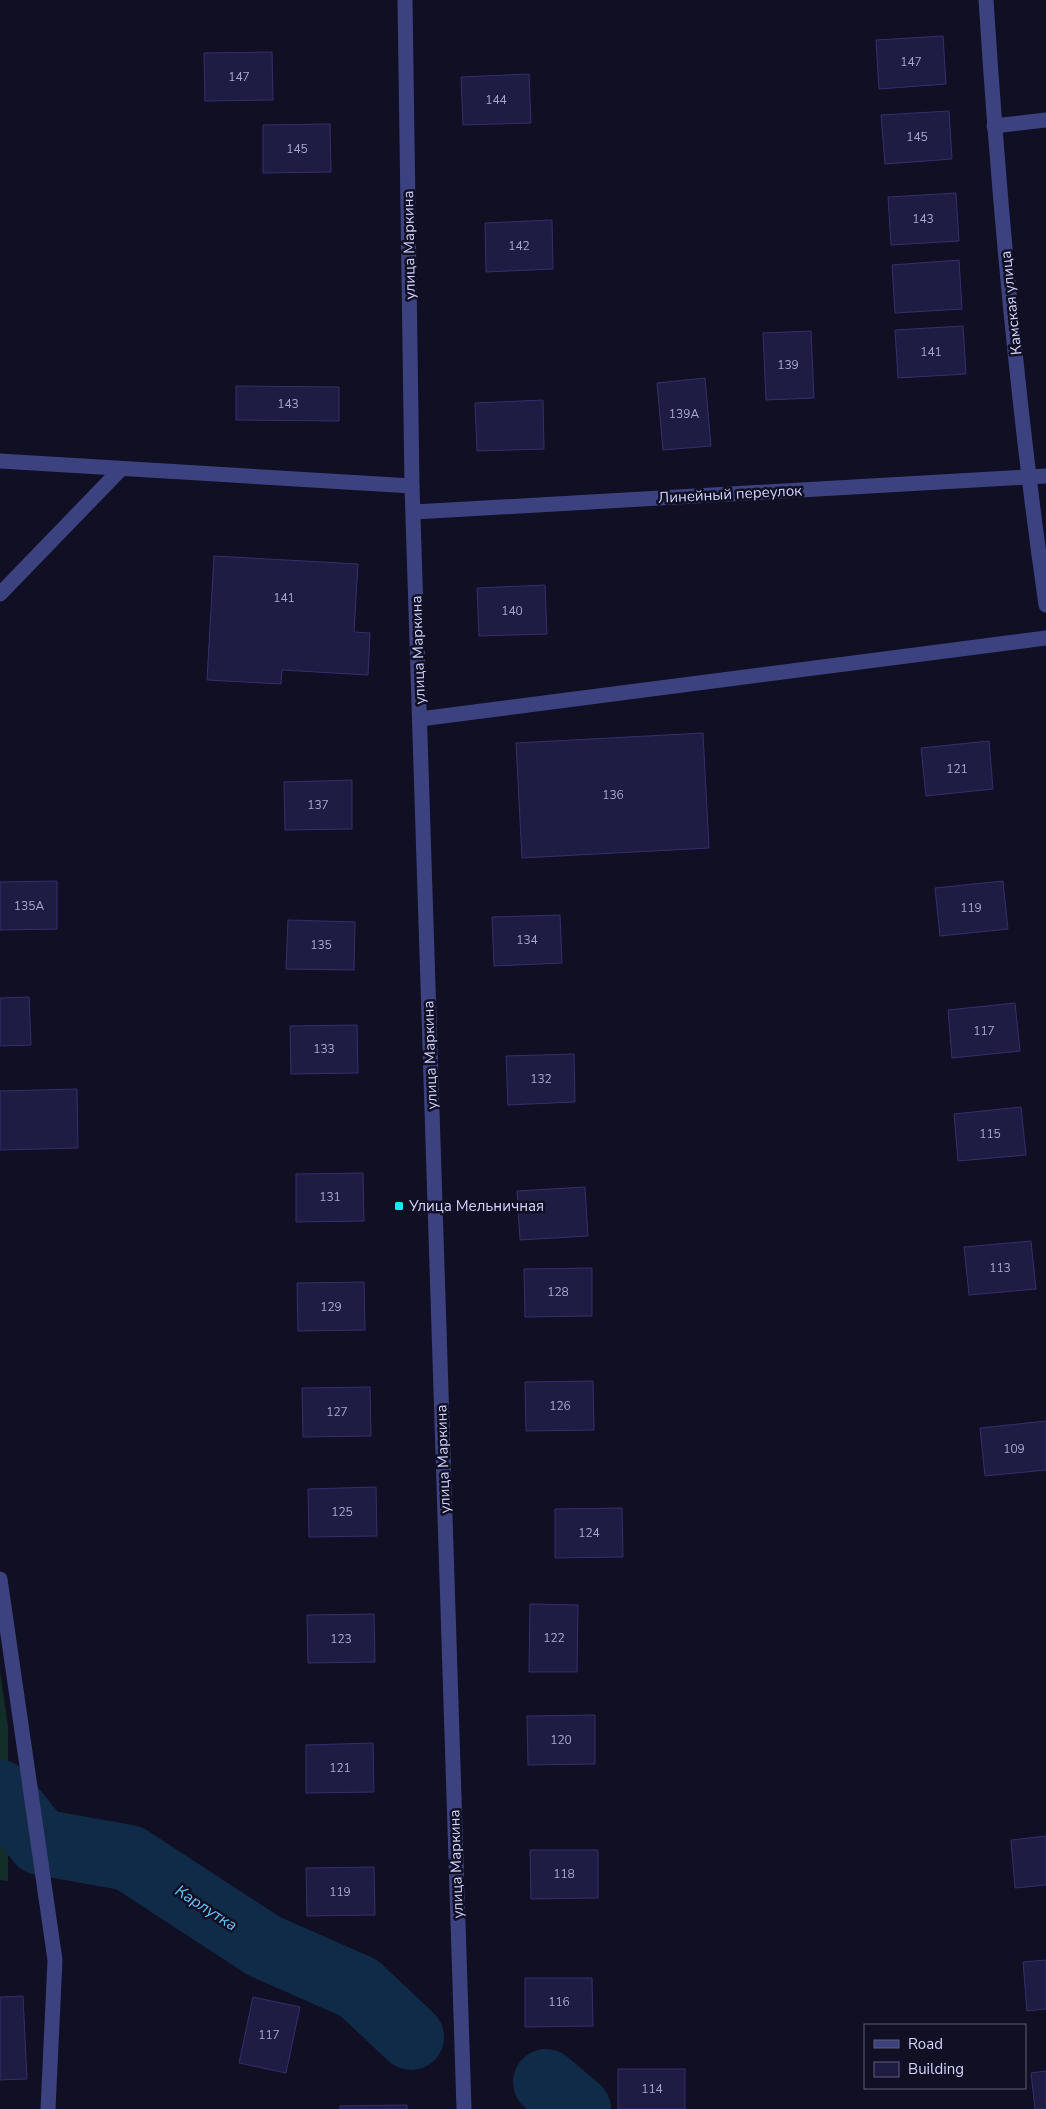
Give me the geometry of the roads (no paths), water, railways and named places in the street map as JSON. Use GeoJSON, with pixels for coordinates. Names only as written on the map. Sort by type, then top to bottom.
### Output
{"type":"FeatureCollection","features":[{"type":"Feature","properties":{"kind":"street","name":"улица Маркина"},"geometry":{"type":"LineString","coordinates":[[405,0],[412,486],[464,2109]]}},
{"type":"Feature","properties":{"kind":"street","name":"Камская улица"},"geometry":{"type":"LineString","coordinates":[[986,0],[994,126],[1028,477],[1046,604]]}},
{"type":"Feature","properties":{"kind":"street"},"geometry":{"type":"LineString","coordinates":[[994,126],[1046,120]]}},
{"type":"Feature","properties":{"kind":"street"},"geometry":{"type":"LineString","coordinates":[[0,461],[412,486]]}},
{"type":"Feature","properties":{"kind":"street"},"geometry":{"type":"LineString","coordinates":[[0,594],[120,469]]}},
{"type":"Feature","properties":{"kind":"street","name":"Линейный переулок"},"geometry":{"type":"LineString","coordinates":[[414,512],[1046,476]]}},
{"type":"Feature","properties":{"kind":"street"},"geometry":{"type":"LineString","coordinates":[[420,719],[1046,638]]}},
{"type":"Feature","properties":{"kind":"street"},"geometry":{"type":"LineString","coordinates":[[0,1579],[55,1960],[48,2109]]}},
{"type":"Feature","properties":{"kind":"waterway","name":"Карлутка"},"geometry":{"type":"LineString","coordinates":[[0,1793],[40,1842],[129,1858],[264,1946],[359,1988],[411,2037]]}},
{"type":"Feature","properties":{"kind":"waterway","name":"Карлутка"},"geometry":{"type":"LineString","coordinates":[[546,2082],[578,2109]]}},
{"type":"Feature","properties":{"kind":"place","name":"Улица Мельничная"},"geometry":{"type":"Point","coordinates":[399,1206]}}]}
